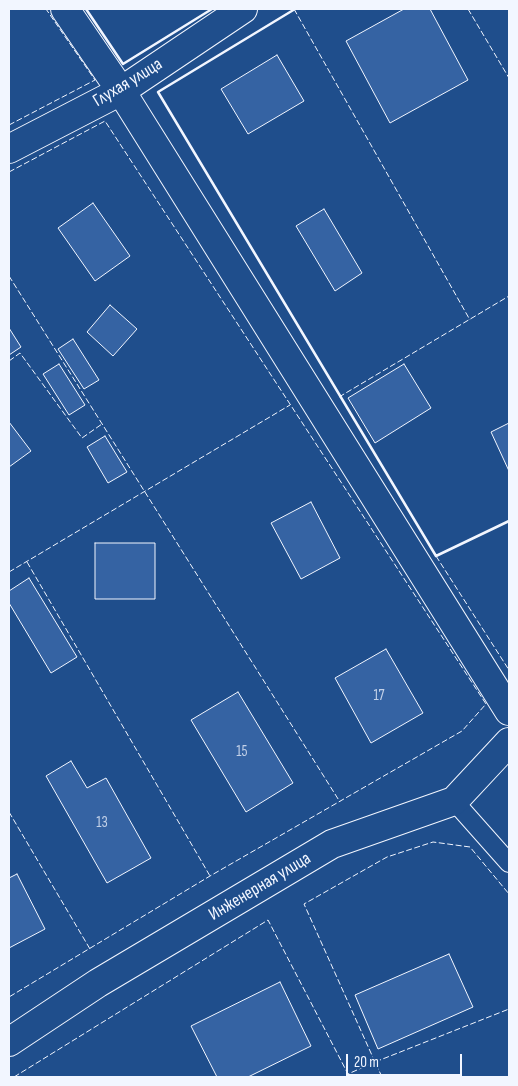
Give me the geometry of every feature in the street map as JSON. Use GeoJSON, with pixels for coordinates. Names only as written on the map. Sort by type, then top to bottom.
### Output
{"type":"FeatureCollection","features":[{"type":"Feature","properties":{"kind":"street"},"geometry":{"type":"LineString","coordinates":[[65,9],[121,91],[509,711]]}},
{"type":"Feature","properties":{"kind":"street","name":"Глухая улица"},"geometry":{"type":"LineString","coordinates":[[9,149],[121,91],[243,9]]}},
{"type":"Feature","properties":{"kind":"street","name":"Инженерная улица"},"geometry":{"type":"LineString","coordinates":[[9,1042],[98,983],[332,844],[454,802],[509,742]]}},
{"type":"Feature","properties":{"kind":"lane"},"geometry":{"type":"LineString","coordinates":[[454,802],[509,863]]}},
{"type":"Feature","properties":{"kind":"building"},"geometry":{"type":"Polygon","coordinates":[[[404,9],[430,9],[468,80],[390,123],[346,41],[404,9]]]}},
{"type":"Feature","properties":{"kind":"building"},"geometry":{"type":"Polygon","coordinates":[[[277,55],[304,101],[248,134],[221,89],[277,55]]]}},
{"type":"Feature","properties":{"kind":"building"},"geometry":{"type":"Polygon","coordinates":[[[93,203],[130,256],[95,281],[58,228],[93,203]]]}},
{"type":"Feature","properties":{"kind":"building"},"geometry":{"type":"Polygon","coordinates":[[[324,209],[362,273],[335,291],[296,226],[324,209]]]}},
{"type":"Feature","properties":{"kind":"building"},"geometry":{"type":"Polygon","coordinates":[[[110,305],[137,329],[113,356],[87,332],[110,305]]]}},
{"type":"Feature","properties":{"kind":"building"},"geometry":{"type":"Polygon","coordinates":[[[9,328],[21,347],[9,355],[9,328]]]}},
{"type":"Feature","properties":{"kind":"building"},"geometry":{"type":"Polygon","coordinates":[[[73,339],[99,380],[84,389],[58,349],[73,339]]]}},
{"type":"Feature","properties":{"kind":"building"},"geometry":{"type":"Polygon","coordinates":[[[59,364],[85,405],[69,415],[43,374],[59,364]]]}},
{"type":"Feature","properties":{"kind":"building"},"geometry":{"type":"Polygon","coordinates":[[[404,364],[431,408],[375,443],[348,398],[404,364]]]}},
{"type":"Feature","properties":{"kind":"building"},"geometry":{"type":"Polygon","coordinates":[[[9,422],[31,451],[9,467],[9,422]]]}},
{"type":"Feature","properties":{"kind":"building"},"geometry":{"type":"Polygon","coordinates":[[[509,423],[509,471],[491,432],[509,423]]]}},
{"type":"Feature","properties":{"kind":"building"},"geometry":{"type":"Polygon","coordinates":[[[105,436],[127,472],[108,483],[87,447],[105,436]]]}},
{"type":"Feature","properties":{"kind":"building"},"geometry":{"type":"Polygon","coordinates":[[[311,502],[340,558],[301,579],[271,523],[311,502]]]}},
{"type":"Feature","properties":{"kind":"building"},"geometry":{"type":"Polygon","coordinates":[[[95,543],[155,543],[155,599],[95,599],[95,543]]]}},
{"type":"Feature","properties":{"kind":"building"},"geometry":{"type":"Polygon","coordinates":[[[29,578],[77,657],[51,673],[9,603],[9,591],[29,578]]]}},
{"type":"Feature","properties":{"kind":"building"},"geometry":{"type":"Polygon","coordinates":[[[386,649],[423,713],[371,743],[335,678],[386,649]]]}},
{"type":"Feature","properties":{"kind":"building"},"geometry":{"type":"Polygon","coordinates":[[[238,692],[293,783],[246,812],[191,720],[238,692]]]}},
{"type":"Feature","properties":{"kind":"building"},"geometry":{"type":"Polygon","coordinates":[[[71,761],[87,788],[106,778],[151,858],[107,883],[46,776],[71,761]]]}},
{"type":"Feature","properties":{"kind":"building"},"geometry":{"type":"Polygon","coordinates":[[[17,874],[45,929],[9,948],[9,878],[17,874]]]}},
{"type":"Feature","properties":{"kind":"building"},"geometry":{"type":"Polygon","coordinates":[[[449,954],[473,1007],[378,1049],[355,995],[449,954]]]}},
{"type":"Feature","properties":{"kind":"building"},"geometry":{"type":"Polygon","coordinates":[[[280,982],[311,1046],[248,1077],[217,1077],[191,1026],[280,982]]]}},
{"type":"Feature","properties":{"kind":"fence"},"geometry":{"type":"LineString","coordinates":[[9,125],[95,80],[46,9]]}},
{"type":"Feature","properties":{"kind":"fence"},"geometry":{"type":"LineString","coordinates":[[294,9],[470,320]]}},
{"type":"Feature","properties":{"kind":"fence"},"geometry":{"type":"LineString","coordinates":[[468,9],[509,78]]}},
{"type":"Feature","properties":{"kind":"fence"},"geometry":{"type":"LineString","coordinates":[[9,172],[105,121],[486,704],[462,731],[210,876],[9,997]]}},
{"type":"Feature","properties":{"kind":"fence"},"geometry":{"type":"LineString","coordinates":[[9,276],[340,802]]}},
{"type":"Feature","properties":{"kind":"fence"},"geometry":{"type":"LineString","coordinates":[[339,397],[509,296]]}},
{"type":"Feature","properties":{"kind":"fence"},"geometry":{"type":"LineString","coordinates":[[9,361],[20,353],[82,438],[102,424]]}},
{"type":"Feature","properties":{"kind":"fence"},"geometry":{"type":"LineString","coordinates":[[9,572],[290,405]]}},
{"type":"Feature","properties":{"kind":"fence"},"geometry":{"type":"LineString","coordinates":[[436,556],[509,670]]}},
{"type":"Feature","properties":{"kind":"fence"},"geometry":{"type":"LineString","coordinates":[[27,562],[210,876]]}},
{"type":"Feature","properties":{"kind":"fence"},"geometry":{"type":"LineString","coordinates":[[9,812],[90,949]]}},
{"type":"Feature","properties":{"kind":"fence"},"geometry":{"type":"LineString","coordinates":[[14,1077],[268,920],[348,1074],[375,1062],[304,904],[387,857],[433,842],[470,847],[509,894]]}},
{"type":"Feature","properties":{"kind":"fence"},"geometry":{"type":"LineString","coordinates":[[382,1077],[375,1062],[509,1009]]}},
{"type":"Feature","properties":{"kind":"wall"},"geometry":{"type":"LineString","coordinates":[[86,9],[123,64],[212,9]]}},
{"type":"Feature","properties":{"kind":"wall"},"geometry":{"type":"LineString","coordinates":[[295,9],[158,92],[436,556],[509,521]]}}]}
